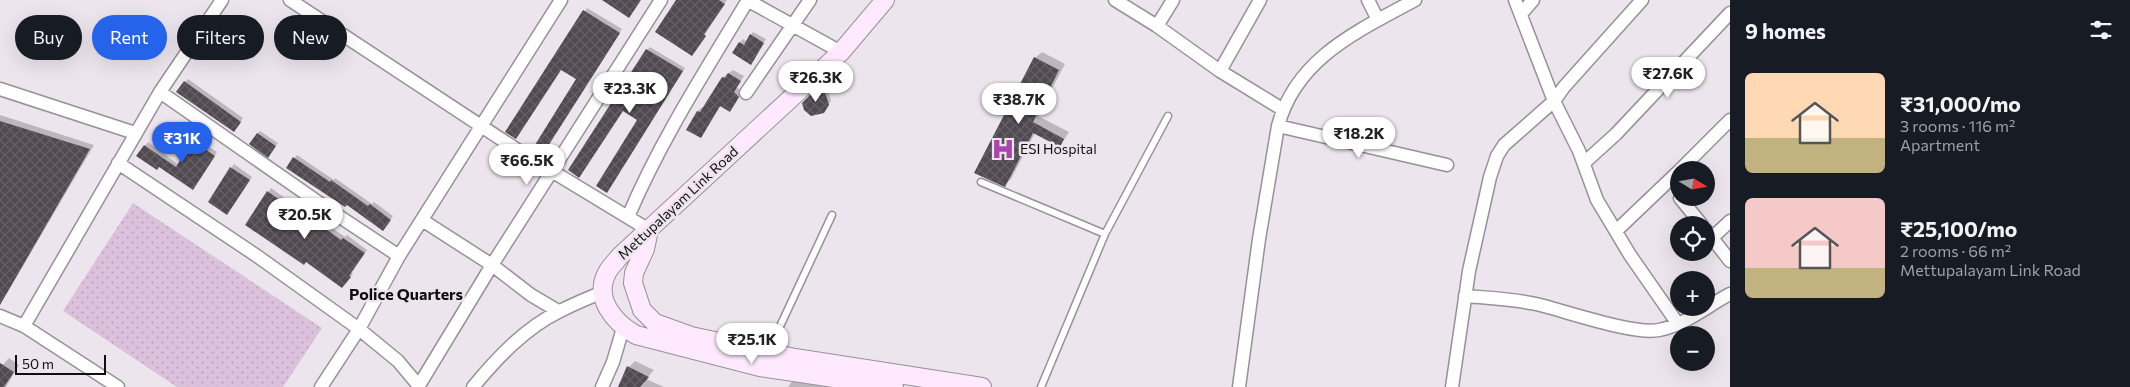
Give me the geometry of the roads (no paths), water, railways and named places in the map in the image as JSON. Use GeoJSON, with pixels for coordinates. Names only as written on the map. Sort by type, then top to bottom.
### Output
{"type":"FeatureCollection","features":[{"type":"Feature","properties":{"kind":"street"},"geometry":{"type":"LineString","coordinates":[[24,326],[135,133],[160,92],[222,0]]}},
{"type":"Feature","properties":{"kind":"street"},"geometry":{"type":"LineString","coordinates":[[290,0],[482,127],[649,230],[646,249],[634,273],[633,283],[642,310],[655,323],[691,336],[795,358],[982,387]]}},
{"type":"Feature","properties":{"kind":"street"},"geometry":{"type":"LineString","coordinates":[[321,387],[359,329],[399,256],[561,0]]}},
{"type":"Feature","properties":{"kind":"street"},"geometry":{"type":"LineString","coordinates":[[118,163],[257,256],[359,329],[398,361],[419,387],[492,265],[661,0]]}},
{"type":"Feature","properties":{"kind":"street"},"geometry":{"type":"LineString","coordinates":[[628,216],[639,190],[748,0],[841,52]]}},
{"type":"Feature","properties":{"kind":"street"},"geometry":{"type":"LineString","coordinates":[[746,93],[810,0]]}},
{"type":"Feature","properties":{"kind":"street","name":"Mettupalayam Link Road"},"geometry":{"type":"LineString","coordinates":[[602,292],[606,273],[620,256],[841,52],[886,0]]}},
{"type":"Feature","properties":{"kind":"street"},"geometry":{"type":"LineString","coordinates":[[1114,0],[1157,26],[1220,72],[1282,109]]}},
{"type":"Feature","properties":{"kind":"street"},"geometry":{"type":"LineString","coordinates":[[1157,26],[1173,0]]}},
{"type":"Feature","properties":{"kind":"street"},"geometry":{"type":"LineString","coordinates":[[1220,72],[1260,0]]}},
{"type":"Feature","properties":{"kind":"street"},"geometry":{"type":"LineString","coordinates":[[1368,0],[1378,20]]}},
{"type":"Feature","properties":{"kind":"street"},"geometry":{"type":"LineString","coordinates":[[1239,387],[1282,109],[1291,91],[1308,69],[1330,49],[1415,0]]}},
{"type":"Feature","properties":{"kind":"street"},"geometry":{"type":"LineString","coordinates":[[1515,0],[1554,101],[1584,163],[1597,200],[1646,279],[1678,324]]}},
{"type":"Feature","properties":{"kind":"street"},"geometry":{"type":"LineString","coordinates":[[1521,14],[1533,0]]}},
{"type":"Feature","properties":{"kind":"street"},"geometry":{"type":"LineString","coordinates":[[1452,387],[1465,296],[1490,177],[1499,151],[1554,101],[1564,87],[1642,0]]}},
{"type":"Feature","properties":{"kind":"street"},"geometry":{"type":"LineString","coordinates":[[1584,163],[1616,134],[1730,14]]}},
{"type":"Feature","properties":{"kind":"street"},"geometry":{"type":"LineString","coordinates":[[0,89],[135,133]]}},
{"type":"Feature","properties":{"kind":"street"},"geometry":{"type":"LineString","coordinates":[[160,92],[324,207],[399,256]]}},
{"type":"Feature","properties":{"kind":"street"},"geometry":{"type":"LineString","coordinates":[[1689,161],[1730,120]]}},
{"type":"Feature","properties":{"kind":"street"},"geometry":{"type":"LineString","coordinates":[[1278,126],[1447,165]]}},
{"type":"Feature","properties":{"kind":"street"},"geometry":{"type":"LineString","coordinates":[[1616,231],[1668,182],[1670,185]]}},
{"type":"Feature","properties":{"kind":"street"},"geometry":{"type":"LineString","coordinates":[[1686,206],[1695,216]]}},
{"type":"Feature","properties":{"kind":"street"},"geometry":{"type":"LineString","coordinates":[[422,220],[492,265],[531,295],[558,311]]}},
{"type":"Feature","properties":{"kind":"street"},"geometry":{"type":"LineString","coordinates":[[1715,230],[1730,221]]}},
{"type":"Feature","properties":{"kind":"street"},"geometry":{"type":"LineString","coordinates":[[1715,242],[1730,261]]}},
{"type":"Feature","properties":{"kind":"street"},"geometry":{"type":"LineString","coordinates":[[472,387],[509,347],[530,329],[558,311],[602,292],[606,306],[613,317],[623,328],[636,335],[751,364],[894,387]]}},
{"type":"Feature","properties":{"kind":"street"},"geometry":{"type":"LineString","coordinates":[[1465,296],[1535,304],[1641,330],[1656,331],[1678,324],[1730,294]]}},
{"type":"Feature","properties":{"kind":"street"},"geometry":{"type":"LineString","coordinates":[[0,316],[24,326],[118,387]]}},
{"type":"Feature","properties":{"kind":"street"},"geometry":{"type":"LineString","coordinates":[[602,387],[613,362],[623,328]]}},
{"type":"Feature","properties":{"kind":"lane"},"geometry":{"type":"LineString","coordinates":[[1041,387],[1105,234],[1168,116]]}},
{"type":"Feature","properties":{"kind":"lane"},"geometry":{"type":"LineString","coordinates":[[981,182],[1105,234]]}},
{"type":"Feature","properties":{"kind":"lane"},"geometry":{"type":"LineString","coordinates":[[768,352],[832,215]]}},
{"type":"Feature","properties":{"kind":"place","name":"ESI Hospital"},"geometry":{"type":"Point","coordinates":[1003,149]}},
{"type":"Feature","properties":{"kind":"district","name":"Police Quarters"},"geometry":{"type":"Point","coordinates":[406,294]}}]}
